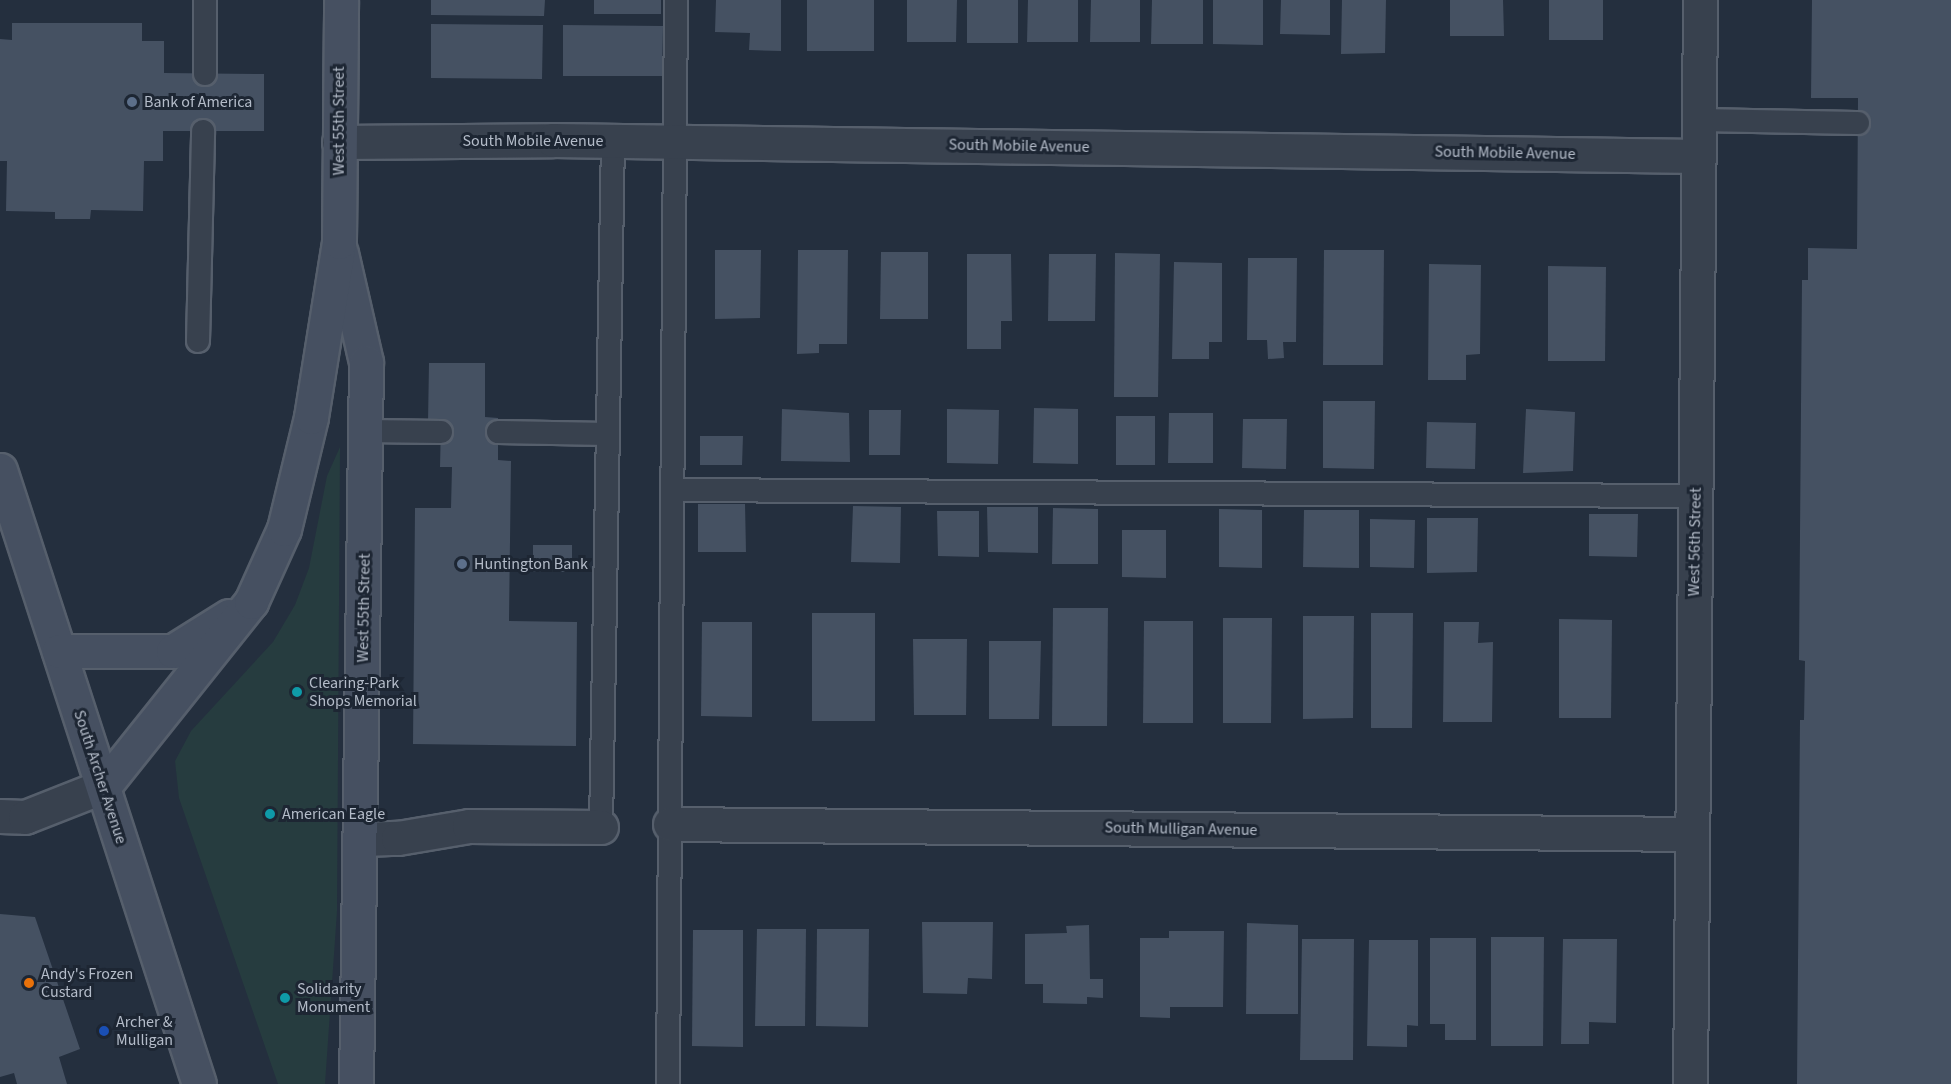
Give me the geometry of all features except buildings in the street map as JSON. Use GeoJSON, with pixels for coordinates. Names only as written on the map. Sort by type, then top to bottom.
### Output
{"type":"FeatureCollection","features":[{"type":"Feature","properties":{"kind":"main road","name":"West 55th Street"},"geometry":{"type":"LineString","coordinates":[[104,786],[251,602],[284,529],[311,417],[339,243],[341,0]]}},
{"type":"Feature","properties":{"kind":"main road","name":"West 55th Street"},"geometry":{"type":"LineString","coordinates":[[339,243],[366,362],[362,838],[356,1084]]}},
{"type":"Feature","properties":{"kind":"main road","name":"South Archer Avenue"},"geometry":{"type":"LineString","coordinates":[[0,470],[199,1084]]}},
{"type":"Feature","properties":{"kind":"main road"},"geometry":{"type":"LineString","coordinates":[[59,651],[173,651],[251,602]]}},
{"type":"Feature","properties":{"kind":"street","name":"West 56th Street"},"geometry":{"type":"LineString","coordinates":[[1690,1084],[1700,0]]}},
{"type":"Feature","properties":{"kind":"street","name":"South Mobile Avenue"},"geometry":{"type":"LineString","coordinates":[[339,142],[613,141],[1699,156]]}},
{"type":"Feature","properties":{"kind":"street"},"geometry":{"type":"LineString","coordinates":[[0,816],[25,817],[104,786]]}},
{"type":"Feature","properties":{"kind":"street","name":"South Mulligan Avenue"},"geometry":{"type":"LineString","coordinates":[[670,824],[1692,834]]}},
{"type":"Feature","properties":{"kind":"street"},"geometry":{"type":"LineString","coordinates":[[362,838],[398,838],[469,826],[601,827]]}},
{"type":"Feature","properties":{"kind":"lane"},"geometry":{"type":"LineString","coordinates":[[205,0],[205,74]]}},
{"type":"Feature","properties":{"kind":"lane"},"geometry":{"type":"LineString","coordinates":[[668,1084],[676,0]]}},
{"type":"Feature","properties":{"kind":"lane"},"geometry":{"type":"LineString","coordinates":[[1699,120],[1858,123]]}},
{"type":"Feature","properties":{"kind":"lane"},"geometry":{"type":"LineString","coordinates":[[198,341],[203,131]]}},
{"type":"Feature","properties":{"kind":"lane"},"geometry":{"type":"LineString","coordinates":[[601,827],[613,141]]}},
{"type":"Feature","properties":{"kind":"lane"},"geometry":{"type":"LineString","coordinates":[[366,431],[441,432]]}},
{"type":"Feature","properties":{"kind":"lane"},"geometry":{"type":"LineString","coordinates":[[498,432],[607,434]]}},
{"type":"Feature","properties":{"kind":"lane"},"geometry":{"type":"LineString","coordinates":[[672,490],[1696,496]]}},
{"type":"Feature","properties":{"kind":"green space"},"geometry":{"type":"Polygon","coordinates":[[[340,447],[337,911],[325,1084],[278,1084],[179,798],[175,761],[191,731],[273,642],[295,605],[309,568],[327,476],[340,447]]]}},
{"type":"Feature","properties":{"kind":"place","name":"Bank of America"},"geometry":{"type":"Point","coordinates":[132,102]}},
{"type":"Feature","properties":{"kind":"place","name":"Huntington Bank"},"geometry":{"type":"Point","coordinates":[462,564]}},
{"type":"Feature","properties":{"kind":"place","name":"Clearing-Park Shops Memorial"},"geometry":{"type":"Point","coordinates":[297,692]}},
{"type":"Feature","properties":{"kind":"place","name":"American Eagle"},"geometry":{"type":"Point","coordinates":[270,814]}},
{"type":"Feature","properties":{"kind":"place","name":"Andy's Frozen Custard"},"geometry":{"type":"Point","coordinates":[29,983]}},
{"type":"Feature","properties":{"kind":"place","name":"Solidarity Monument"},"geometry":{"type":"Point","coordinates":[285,998]}},
{"type":"Feature","properties":{"kind":"place","name":"Archer & Mulligan"},"geometry":{"type":"Point","coordinates":[104,1031]}}]}
